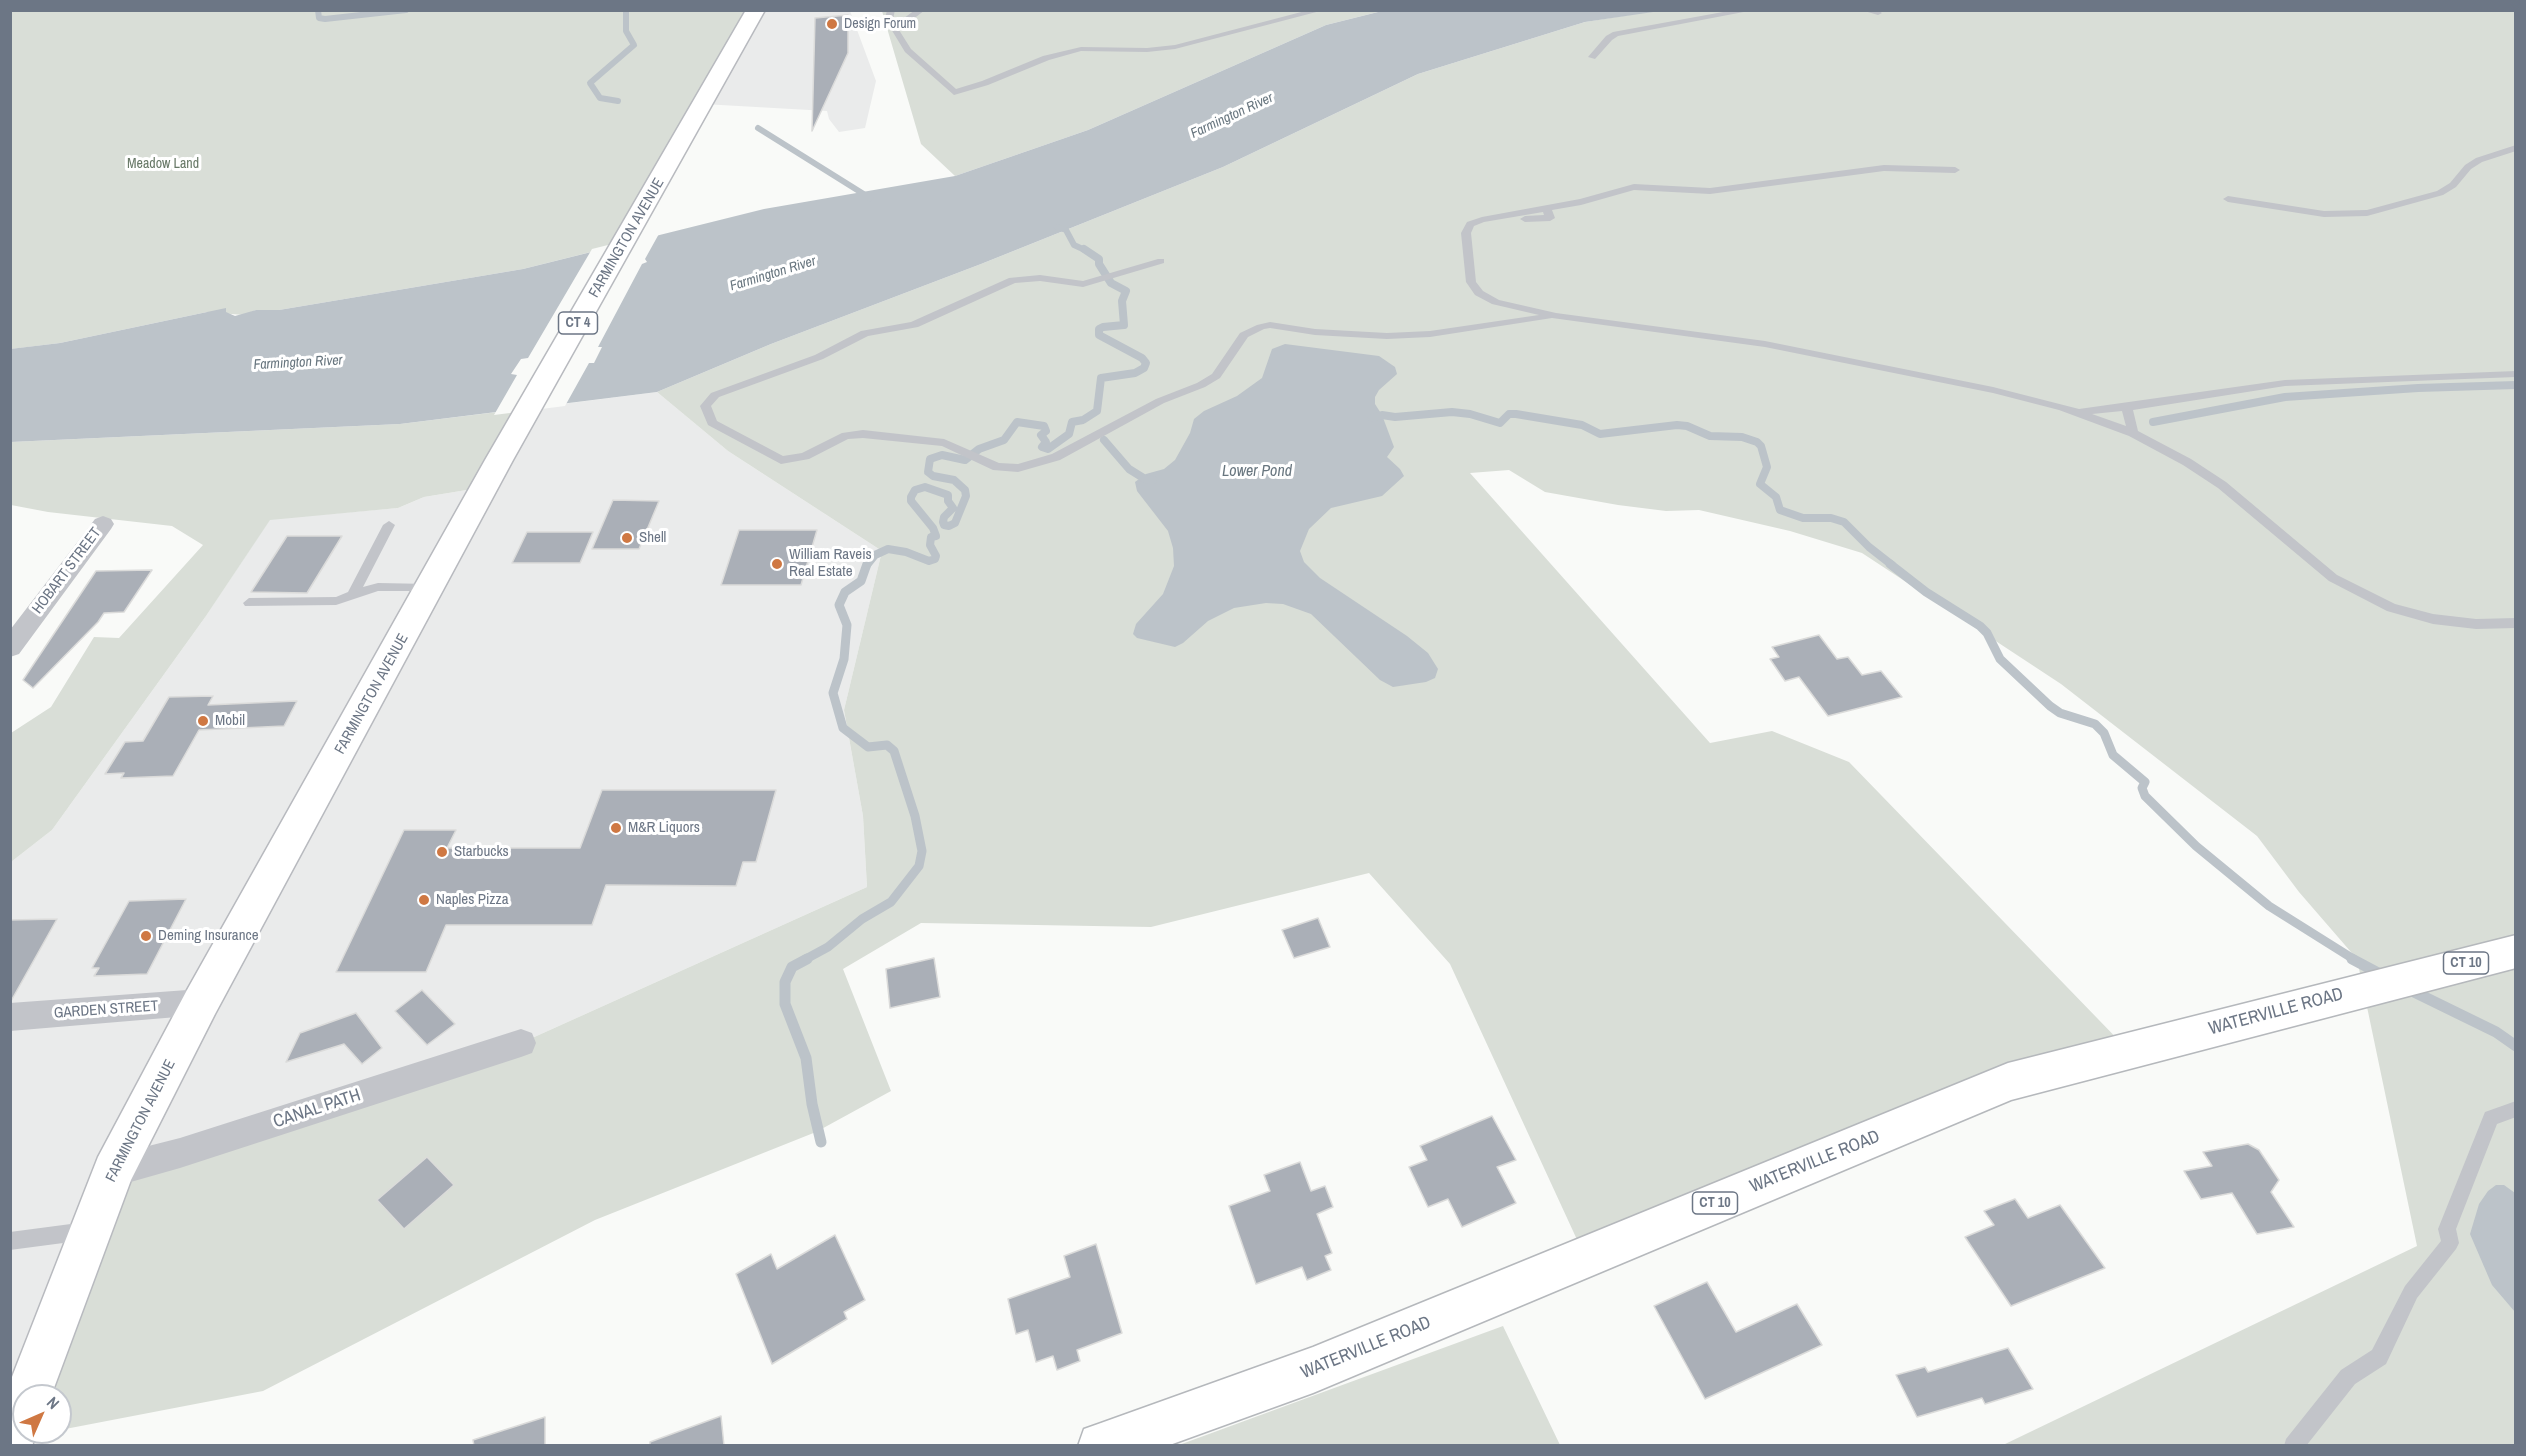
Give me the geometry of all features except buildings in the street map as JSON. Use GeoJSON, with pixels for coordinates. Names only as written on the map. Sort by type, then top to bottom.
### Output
{"type":"FeatureCollection","features":[{"type":"Feature","properties":{"kind":"main road","name":"FARMINGTON AVENUE"},"geometry":{"type":"LineString","coordinates":[[33,1384],[113,1171],[201,1002],[500,460],[756,10]]}},
{"type":"Feature","properties":{"kind":"main road","name":"WATERVILLE ROAD"},"geometry":{"type":"LineString","coordinates":[[1101,1446],[1313,1370],[2008,1082],[2516,951]]}},
{"type":"Feature","properties":{"kind":"street","name":"HOBART STREET"},"geometry":{"type":"LineString","coordinates":[[10,648],[103,524]]}},
{"type":"Feature","properties":{"kind":"street","name":"GARDEN STREET"},"geometry":{"type":"LineString","coordinates":[[11,1018],[201,1002]]}},
{"type":"Feature","properties":{"kind":"street","name":"CANAL PATH"},"geometry":{"type":"LineString","coordinates":[[113,1171],[180,1153],[521,1043]]}},
{"type":"Feature","properties":{"kind":"lane"},"geometry":{"type":"LineString","coordinates":[[891,10],[889,19],[908,50],[954,92],[985,83],[1046,58],[1082,49],[1147,50],[1175,47],[1320,10]]}},
{"type":"Feature","properties":{"kind":"lane"},"geometry":{"type":"LineString","coordinates":[[895,29],[921,10]]}},
{"type":"Feature","properties":{"kind":"lane"},"geometry":{"type":"LineString","coordinates":[[1592,57],[1609,38],[1616,34],[1750,10]]}},
{"type":"Feature","properties":{"kind":"lane"},"geometry":{"type":"LineString","coordinates":[[1865,10],[1878,13]]}},
{"type":"Feature","properties":{"kind":"lane"},"geometry":{"type":"LineString","coordinates":[[2228,199],[2324,214],[2367,213],[2440,193],[2453,185],[2468,167],[2479,160],[2516,148]]}},
{"type":"Feature","properties":{"kind":"lane"},"geometry":{"type":"LineString","coordinates":[[1954,170],[1884,168],[1710,191],[1634,187],[1581,202],[1546,208],[1536,215],[1520,213],[1470,224],[1466,232],[1471,282],[1479,293],[1496,302],[1556,316],[1765,344],[1993,390],[2078,413],[2133,433],[2187,462],[2222,485],[2333,578],[2368,597],[2391,608],[2433,620],[2476,624],[2516,623]]}},
{"type":"Feature","properties":{"kind":"lane"},"geometry":{"type":"LineString","coordinates":[[1617,190],[1632,180]]}},
{"type":"Feature","properties":{"kind":"lane"},"geometry":{"type":"LineString","coordinates":[[1710,191],[1721,200]]}},
{"type":"Feature","properties":{"kind":"lane"},"geometry":{"type":"LineString","coordinates":[[1161,261],[1083,284],[1040,278],[1012,280],[914,325],[865,333],[819,357],[715,395],[705,406],[712,423],[781,460],[805,456],[846,436],[862,434],[944,443],[997,467],[1017,468],[1056,457],[1160,401],[1201,385],[1216,376],[1244,335],[1261,327],[1270,325],[1315,332],[1387,336],[1431,334],[1556,316]]}},
{"type":"Feature","properties":{"kind":"lane"},"geometry":{"type":"LineString","coordinates":[[2078,413],[2285,384],[2516,374]]}},
{"type":"Feature","properties":{"kind":"lane"},"geometry":{"type":"LineString","coordinates":[[2127,407],[2133,433]]}},
{"type":"Feature","properties":{"kind":"lane"},"geometry":{"type":"LineString","coordinates":[[353,595],[389,525]]}},
{"type":"Feature","properties":{"kind":"lane"},"geometry":{"type":"LineString","coordinates":[[249,603],[336,601],[378,587],[430,588]]}},
{"type":"Feature","properties":{"kind":"lane"},"geometry":{"type":"LineString","coordinates":[[2293,1446],[2348,1377],[2379,1357],[2410,1292],[2450,1243],[2447,1229],[2491,1118],[2516,1109]]}},
{"type":"Feature","properties":{"kind":"lane"},"geometry":{"type":"LineString","coordinates":[[10,1241],[91,1230]]}},
{"type":"Feature","properties":{"kind":"shaded area"},"geometry":{"type":"Polygon","coordinates":[[[756,11],[850,11],[876,81],[865,128],[839,132],[829,119],[827,111],[703,104],[756,11]]]}},
{"type":"Feature","properties":{"kind":"shaded area"},"geometry":{"type":"Polygon","coordinates":[[[657,392],[728,451],[882,551],[844,710],[863,816],[867,887],[521,1043],[41,1384],[12,1384],[11,1442],[11,862],[52,830],[206,616],[270,519],[398,508],[424,497],[485,487],[530,408],[657,392]]]}},
{"type":"Feature","properties":{"kind":"green space"},"geometry":{"type":"Polygon","coordinates":[[[1660,10],[2515,11],[2515,1445],[2003,1445],[2417,1246],[2357,959],[2299,892],[2257,836],[2061,684],[1862,553],[1790,531],[1699,510],[1666,511],[1545,492],[1509,470],[1470,473],[1710,743],[1772,731],[1849,762],[2129,1051],[1585,1257],[1450,964],[1369,873],[1151,927],[921,923],[843,969],[891,1091],[816,1132],[595,1220],[263,1391],[72,1428],[72,1384],[33,1384],[113,1171],[521,1043],[867,887],[863,816],[844,710],[882,551],[728,451],[657,392],[771,344],[981,264],[1223,167],[1418,74],[1585,22],[1660,10]]]}},
{"type":"Feature","properties":{"kind":"green space","name":"Meadow Land"},"geometry":{"type":"Polygon","coordinates":[[[10,11],[756,11],[623,244],[523,269],[279,310],[256,310],[244,315],[207,312],[60,343],[11,349],[10,11]]]}},
{"type":"Feature","properties":{"kind":"green space"},"geometry":{"type":"Polygon","coordinates":[[[882,11],[1382,11],[1326,25],[1088,130],[955,176],[921,144],[882,11]]]}},
{"type":"Feature","properties":{"kind":"green space"},"geometry":{"type":"Polygon","coordinates":[[[530,408],[485,487],[424,497],[398,508],[270,520],[206,616],[52,830],[11,862],[11,733],[51,707],[94,637],[119,638],[203,545],[172,526],[48,512],[11,505],[11,442],[400,424],[530,408]]]}},
{"type":"Feature","properties":{"kind":"green space"},"geometry":{"type":"Polygon","coordinates":[[[1503,1326],[1560,1445],[1179,1445],[1503,1326]]]}},
{"type":"Feature","properties":{"kind":"water","name":"Farmington River"},"geometry":{"type":"Polygon","coordinates":[[[1382,11],[1660,11],[1585,22],[1418,74],[1223,167],[981,264],[771,344],[657,392],[400,424],[11,442],[10,349],[60,343],[226,308],[226,312],[235,316],[256,310],[279,310],[523,269],[764,209],[955,176],[1088,130],[1326,25],[1382,11]]]}},
{"type":"Feature","properties":{"kind":"water","name":"Lower Pond"},"geometry":{"type":"Polygon","coordinates":[[[1285,344],[1379,356],[1395,367],[1397,374],[1379,390],[1375,397],[1375,404],[1382,415],[1394,447],[1387,457],[1404,476],[1382,496],[1331,508],[1309,529],[1300,551],[1304,562],[1320,578],[1407,636],[1428,653],[1438,669],[1435,678],[1426,682],[1393,687],[1380,680],[1311,614],[1283,604],[1266,603],[1234,608],[1208,621],[1183,643],[1175,647],[1137,638],[1133,634],[1136,624],[1163,594],[1174,566],[1173,548],[1168,531],[1137,491],[1135,482],[1146,474],[1164,469],[1175,460],[1190,433],[1194,419],[1204,411],[1237,396],[1262,378],[1272,349],[1285,344]]]}},
{"type":"Feature","properties":{"kind":"water"},"geometry":{"type":"Polygon","coordinates":[[[2496,1185],[2504,1185],[2515,1193],[2515,1312],[2492,1285],[2470,1234],[2479,1204],[2488,1191],[2496,1185]]]}},
{"type":"Feature","properties":{"kind":"pier"},"geometry":{"type":"Polygon","coordinates":[[[660,232],[645,259],[647,262],[642,264],[598,347],[602,347],[594,363],[589,363],[565,406],[494,415],[517,375],[511,374],[521,359],[528,358],[592,249],[660,232]]]}},
{"type":"Feature","properties":{"kind":"waterway"},"geometry":{"type":"LineString","coordinates":[[318,10],[319,18],[325,19],[406,10]]}},
{"type":"Feature","properties":{"kind":"waterway"},"geometry":{"type":"LineString","coordinates":[[618,101],[600,98],[590,83],[634,45],[626,31],[626,10]]}},
{"type":"Feature","properties":{"kind":"waterway"},"geometry":{"type":"LineString","coordinates":[[758,128],[870,198]]}},
{"type":"Feature","properties":{"kind":"waterway"},"geometry":{"type":"LineString","coordinates":[[1057,227],[1066,230],[1074,245],[1087,251]]}},
{"type":"Feature","properties":{"kind":"waterway"},"geometry":{"type":"LineString","coordinates":[[867,565],[875,555],[888,549],[906,552],[929,561],[935,559],[936,556],[930,545],[931,537],[936,536],[933,528],[911,501],[911,497],[915,490],[925,487],[948,495],[948,501],[953,508],[944,517],[943,522],[944,525],[949,526],[955,523],[966,496],[965,490],[954,480],[933,476],[928,472],[930,459],[942,455],[965,460],[979,449],[1004,440],[1017,422],[1044,426],[1046,431],[1041,435],[1046,442],[1042,447],[1048,449],[1069,434],[1072,422],[1083,420],[1097,411],[1101,378],[1135,373],[1144,368],[1146,363],[1142,358],[1099,335],[1099,329],[1103,327],[1124,325],[1122,301],[1126,291],[1111,283],[1099,264],[1099,259],[1087,251]]}},
{"type":"Feature","properties":{"kind":"waterway"},"geometry":{"type":"LineString","coordinates":[[2153,422],[2285,397],[2418,388],[2516,385]]}},
{"type":"Feature","properties":{"kind":"waterway"},"geometry":{"type":"LineString","coordinates":[[1372,418],[1382,415],[1395,417],[1452,412],[1470,414],[1500,423],[1509,414],[1516,414],[1582,425],[1600,434],[1677,425],[1687,426],[1710,436],[1742,437],[1757,442],[1761,446],[1767,467],[1760,484],[1776,497],[1780,510],[1803,518],[1831,518],[1844,522],[1869,547],[1892,565]]}},
{"type":"Feature","properties":{"kind":"waterway"},"geometry":{"type":"LineString","coordinates":[[1104,440],[1129,469],[1145,479],[1153,480]]}},
{"type":"Feature","properties":{"kind":"waterway"},"geometry":{"type":"LineString","coordinates":[[804,960],[828,947],[862,919],[891,902],[919,866],[922,851],[915,816],[894,751],[887,745],[868,747],[843,728],[833,693],[844,659],[847,625],[839,605],[845,592],[861,581],[867,564]]}},
{"type":"Feature","properties":{"kind":"waterway"},"geometry":{"type":"LineString","coordinates":[[1890,564],[1926,592],[1980,626],[1987,633],[2000,659],[2050,706],[2060,713],[2095,724],[2104,733],[2113,755],[2145,782],[2142,788],[2145,796],[2196,846],[2269,906],[2355,960]]}},
{"type":"Feature","properties":{"kind":"waterway"},"geometry":{"type":"LineString","coordinates":[[807,959],[792,967],[785,982],[785,1004],[806,1058],[812,1104],[821,1142]]}},
{"type":"Feature","properties":{"kind":"waterway"},"geometry":{"type":"LineString","coordinates":[[2352,959],[2384,976]]}},
{"type":"Feature","properties":{"kind":"waterway"},"geometry":{"type":"LineString","coordinates":[[2406,988],[2496,1032],[2516,1046]]}},
{"type":"Feature","properties":{"kind":"place","name":"Design Forum"},"geometry":{"type":"Point","coordinates":[832,24]}},
{"type":"Feature","properties":{"kind":"place","name":"Shell"},"geometry":{"type":"Point","coordinates":[627,538]}},
{"type":"Feature","properties":{"kind":"place","name":"William Raveis Real Estate"},"geometry":{"type":"Point","coordinates":[777,564]}},
{"type":"Feature","properties":{"kind":"place","name":"Mobil"},"geometry":{"type":"Point","coordinates":[203,721]}},
{"type":"Feature","properties":{"kind":"place","name":"M&R Liquors"},"geometry":{"type":"Point","coordinates":[616,828]}},
{"type":"Feature","properties":{"kind":"place","name":"Starbucks"},"geometry":{"type":"Point","coordinates":[442,852]}},
{"type":"Feature","properties":{"kind":"place","name":"Naples Pizza"},"geometry":{"type":"Point","coordinates":[424,900]}},
{"type":"Feature","properties":{"kind":"place","name":"Deming Insurance"},"geometry":{"type":"Point","coordinates":[146,936]}}]}
